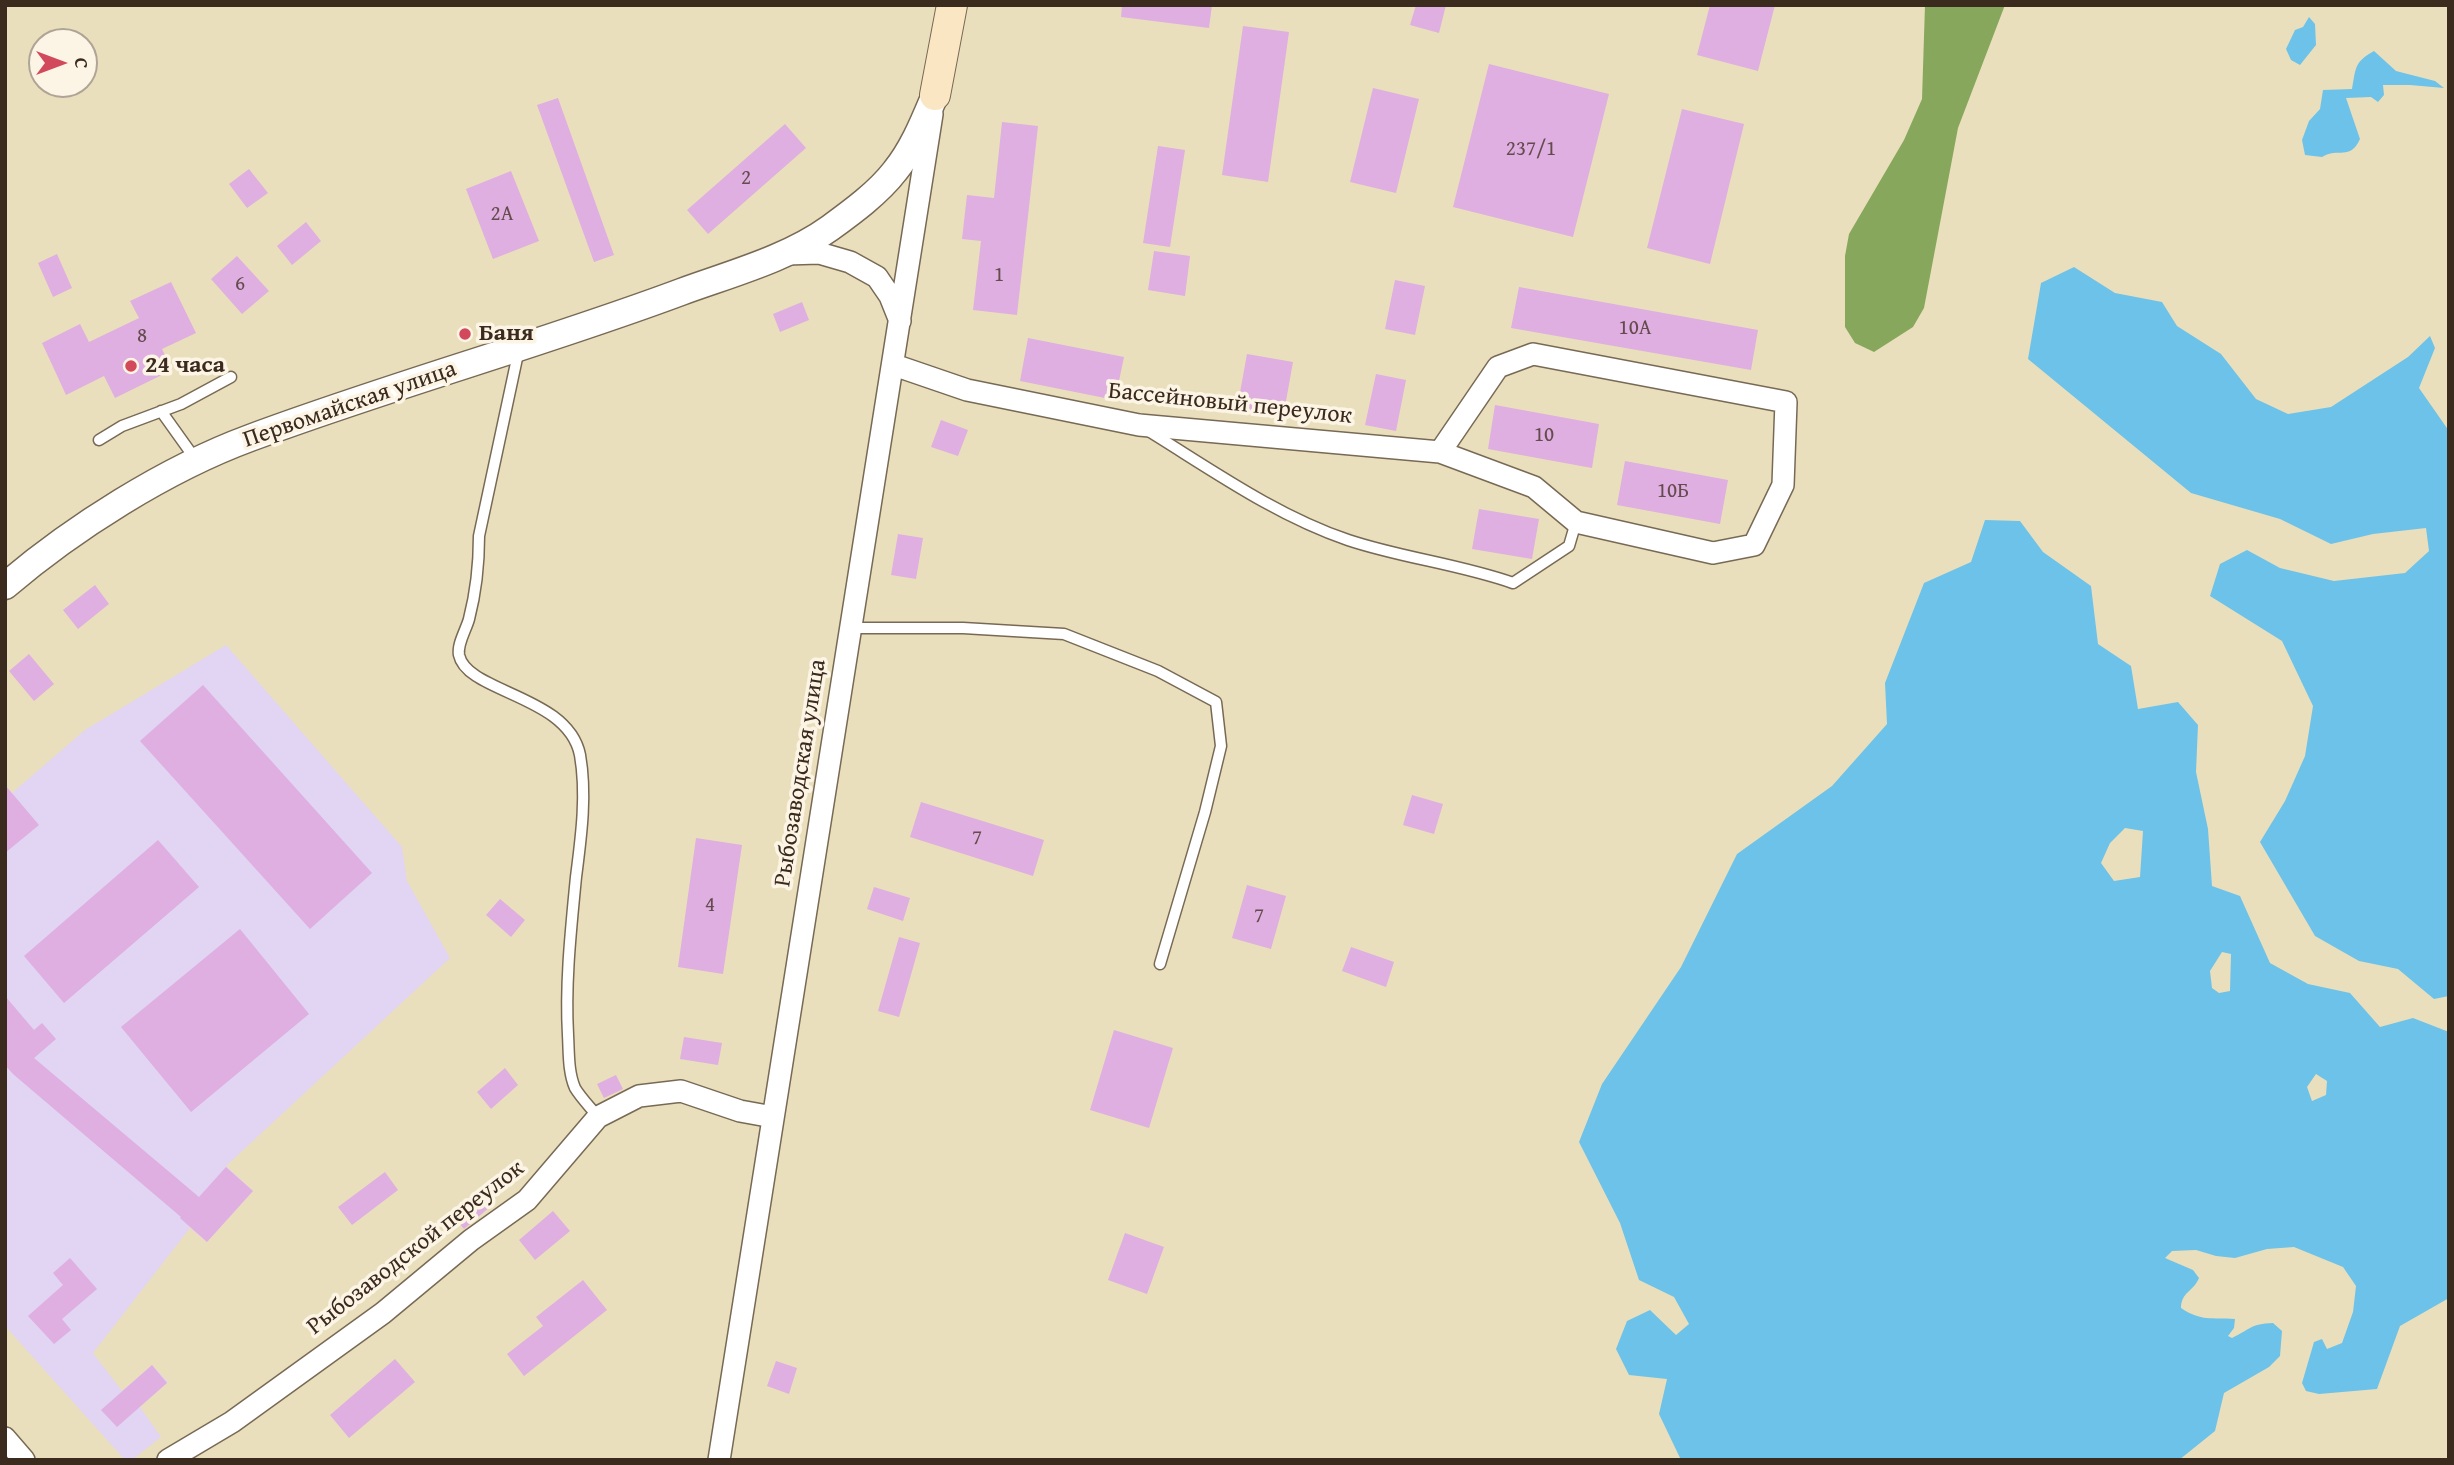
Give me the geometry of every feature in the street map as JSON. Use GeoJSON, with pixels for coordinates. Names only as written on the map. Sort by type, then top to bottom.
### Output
{"type":"FeatureCollection","features":[{"type":"Feature","properties":{"kind":"main road"},"geometry":{"type":"LineString","coordinates":[[935,95],[952,5]]}},
{"type":"Feature","properties":{"kind":"street","name":"Первомайская улица"},"geometry":{"type":"LineString","coordinates":[[5,586],[72,534],[181,469],[248,438],[590,326],[783,254],[828,230],[895,172],[916,139],[935,95]]}},
{"type":"Feature","properties":{"kind":"street","name":"Рыбозаводская улица"},"geometry":{"type":"LineString","coordinates":[[719,1460],[850,628],[901,324],[935,95]]}},
{"type":"Feature","properties":{"kind":"street"},"geometry":{"type":"LineString","coordinates":[[783,254],[819,253],[850,262],[877,277],[890,296],[901,324]]}},
{"type":"Feature","properties":{"kind":"street","name":"Бассейновый переулок"},"geometry":{"type":"LineString","coordinates":[[894,365],[967,390],[1139,425],[1440,452],[1534,487],[1576,522],[1713,552],[1754,545],[1783,485],[1786,402],[1533,354],[1498,367],[1440,452]]}},
{"type":"Feature","properties":{"kind":"street","name":"Рыбозаводской переулок"},"geometry":{"type":"LineString","coordinates":[[168,1460],[232,1422],[383,1313],[471,1240],[527,1200],[598,1117],[639,1096],[681,1091],[740,1111],[774,1117]]}},
{"type":"Feature","properties":{"kind":"street"},"geometry":{"type":"LineString","coordinates":[[6,1440],[24,1460]]}},
{"type":"Feature","properties":{"kind":"lane"},"geometry":{"type":"LineString","coordinates":[[519,349],[479,536],[479,564],[469,619],[458,651],[462,666],[473,674],[533,704],[561,722],[573,738],[579,754],[582,823],[569,944],[567,1022],[570,1070],[575,1088],[598,1117]]}},
{"type":"Feature","properties":{"kind":"lane"},"geometry":{"type":"LineString","coordinates":[[99,440],[122,426],[181,404],[231,377]]}},
{"type":"Feature","properties":{"kind":"lane"},"geometry":{"type":"LineString","coordinates":[[161,411],[197,461]]}},
{"type":"Feature","properties":{"kind":"lane"},"geometry":{"type":"LineString","coordinates":[[1139,425],[1284,515],[1349,540],[1478,571],[1513,583],[1569,546],[1576,522]]}},
{"type":"Feature","properties":{"kind":"lane"},"geometry":{"type":"LineString","coordinates":[[850,628],[963,628],[1064,634],[1158,671],[1216,702],[1222,746],[1160,964]]}},
{"type":"Feature","properties":{"kind":"shaded area"},"geometry":{"type":"Polygon","coordinates":[[[226,645],[402,847],[407,881],[450,958],[226,1166],[253,1191],[207,1242],[190,1228],[93,1353],[122,1391],[152,1365],[168,1382],[140,1407],[161,1437],[132,1460],[125,1460],[5,1326],[5,785],[12,793],[85,730],[226,645]]]}},
{"type":"Feature","properties":{"kind":"green space"},"geometry":{"type":"Polygon","coordinates":[[[1925,5],[2005,5],[1958,128],[1924,308],[1913,327],[1874,352],[1855,343],[1845,327],[1845,256],[1849,234],[1904,140],[1922,99],[1925,5]]]}},
{"type":"Feature","properties":{"kind":"water"},"geometry":{"type":"Polygon","coordinates":[[[2309,17],[2315,24],[2316,45],[2300,65],[2291,60],[2286,49],[2295,30],[2303,27],[2309,17]]]}},
{"type":"Feature","properties":{"kind":"water"},"geometry":{"type":"Polygon","coordinates":[[[2374,51],[2396,71],[2435,81],[2444,88],[2383,85],[2384,95],[2378,102],[2371,97],[2346,98],[2360,139],[2356,146],[2348,152],[2322,157],[2305,155],[2302,140],[2309,121],[2320,109],[2323,90],[2352,89],[2357,66],[2374,51]]]}},
{"type":"Feature","properties":{"kind":"water"},"geometry":{"type":"Polygon","coordinates":[[[2074,267],[2115,293],[2162,302],[2177,326],[2221,354],[2256,399],[2288,414],[2331,407],[2408,357],[2430,336],[2435,348],[2419,388],[2449,431],[2449,996],[2434,999],[2398,969],[2359,961],[2315,936],[2260,842],[2285,801],[2305,756],[2313,706],[2282,641],[2210,596],[2220,564],[2247,550],[2280,568],[2334,581],[2405,573],[2429,551],[2426,528],[2373,534],[2331,544],[2280,519],[2191,493],[2028,359],[2041,283],[2074,267]]]}},
{"type":"Feature","properties":{"kind":"water"},"geometry":{"type":"Polygon","coordinates":[[[1985,520],[2020,521],[2043,552],[2091,586],[2098,644],[2131,666],[2138,709],[2178,702],[2198,725],[2196,772],[2208,829],[2212,886],[2240,896],[2270,963],[2308,984],[2350,993],[2380,1027],[2413,1018],[2449,1032],[2449,1298],[2400,1326],[2377,1389],[2319,1394],[2306,1391],[2302,1383],[2314,1342],[2322,1339],[2327,1349],[2342,1343],[2353,1312],[2356,1286],[2343,1267],[2294,1247],[2267,1249],[2235,1258],[2196,1250],[2172,1251],[2165,1258],[2193,1270],[2199,1278],[2183,1298],[2181,1308],[2201,1317],[2235,1319],[2234,1328],[2228,1336],[2232,1338],[2260,1324],[2273,1323],[2282,1331],[2280,1356],[2269,1367],[2224,1393],[2215,1431],[2179,1460],[1681,1460],[1659,1414],[1667,1379],[1629,1375],[1616,1349],[1627,1321],[1650,1310],[1676,1335],[1689,1324],[1674,1297],[1639,1280],[1620,1223],[1579,1142],[1602,1084],[1681,967],[1737,854],[1832,786],[1887,724],[1885,683],[1924,583],[1971,562],[1985,520]],[[2125,828],[2110,843],[2101,863],[2114,881],[2140,877],[2143,831],[2125,828]],[[2222,952],[2210,971],[2212,988],[2219,993],[2230,991],[2231,954],[2222,952]],[[2316,1074],[2307,1087],[2312,1101],[2326,1095],[2327,1081],[2316,1074]]]}},
{"type":"Feature","properties":{"kind":"building"},"geometry":{"type":"Polygon","coordinates":[[[1122,5],[1212,5],[1209,28],[1121,17],[1122,5]]]}},
{"type":"Feature","properties":{"kind":"building"},"geometry":{"type":"Polygon","coordinates":[[[1416,5],[1446,5],[1439,33],[1410,25],[1416,5]]]}},
{"type":"Feature","properties":{"kind":"building"},"geometry":{"type":"Polygon","coordinates":[[[1710,5],[1775,5],[1758,71],[1697,55],[1710,5]]]}},
{"type":"Feature","properties":{"kind":"building"},"geometry":{"type":"Polygon","coordinates":[[[1243,26],[1289,32],[1268,182],[1222,175],[1243,26]]]}},
{"type":"Feature","properties":{"kind":"building"},"geometry":{"type":"Polygon","coordinates":[[[1489,64],[1609,94],[1573,237],[1453,207],[1489,64]]]}},
{"type":"Feature","properties":{"kind":"building"},"geometry":{"type":"Polygon","coordinates":[[[1373,88],[1419,99],[1396,193],[1350,182],[1373,88]]]}},
{"type":"Feature","properties":{"kind":"building"},"geometry":{"type":"Polygon","coordinates":[[[558,98],[614,255],[594,262],[537,105],[558,98]]]}},
{"type":"Feature","properties":{"kind":"building"},"geometry":{"type":"Polygon","coordinates":[[[1682,109],[1744,124],[1710,264],[1647,248],[1682,109]]]}},
{"type":"Feature","properties":{"kind":"building"},"geometry":{"type":"Polygon","coordinates":[[[1002,122],[1038,126],[1017,315],[973,310],[981,241],[962,239],[967,195],[994,198],[1002,122]]]}},
{"type":"Feature","properties":{"kind":"building"},"geometry":{"type":"Polygon","coordinates":[[[785,124],[806,148],[708,234],[687,210],[785,124]]]}},
{"type":"Feature","properties":{"kind":"building"},"geometry":{"type":"Polygon","coordinates":[[[1158,146],[1185,150],[1170,247],[1143,243],[1158,146]]]}},
{"type":"Feature","properties":{"kind":"building"},"geometry":{"type":"Polygon","coordinates":[[[249,169],[268,193],[247,208],[229,184],[249,169]]]}},
{"type":"Feature","properties":{"kind":"building"},"geometry":{"type":"Polygon","coordinates":[[[511,171],[539,241],[493,259],[466,189],[511,171]]]}},
{"type":"Feature","properties":{"kind":"building"},"geometry":{"type":"Polygon","coordinates":[[[306,222],[321,241],[292,265],[277,246],[306,222]]]}},
{"type":"Feature","properties":{"kind":"building"},"geometry":{"type":"Polygon","coordinates":[[[1154,251],[1190,256],[1185,296],[1148,290],[1154,251]]]}},
{"type":"Feature","properties":{"kind":"building"},"geometry":{"type":"Polygon","coordinates":[[[57,254],[72,288],[53,297],[38,263],[57,254]]]}},
{"type":"Feature","properties":{"kind":"building"},"geometry":{"type":"Polygon","coordinates":[[[237,256],[269,291],[242,314],[211,279],[237,256]]]}},
{"type":"Feature","properties":{"kind":"building"},"geometry":{"type":"Polygon","coordinates":[[[1395,280],[1425,286],[1415,335],[1385,329],[1395,280]]]}},
{"type":"Feature","properties":{"kind":"building"},"geometry":{"type":"Polygon","coordinates":[[[171,282],[196,333],[162,349],[172,370],[115,398],[104,376],[66,395],[42,343],[80,324],[89,342],[139,318],[130,301],[171,282]]]}},
{"type":"Feature","properties":{"kind":"building"},"geometry":{"type":"Polygon","coordinates":[[[1519,287],[1758,330],[1751,370],[1511,328],[1519,287]]]}},
{"type":"Feature","properties":{"kind":"building"},"geometry":{"type":"Polygon","coordinates":[[[802,302],[809,320],[780,332],[773,314],[802,302]]]}},
{"type":"Feature","properties":{"kind":"building"},"geometry":{"type":"Polygon","coordinates":[[[1028,338],[1124,357],[1115,400],[1020,381],[1028,338]]]}},
{"type":"Feature","properties":{"kind":"building"},"geometry":{"type":"Polygon","coordinates":[[[1247,354],[1293,362],[1283,418],[1237,409],[1247,354]]]}},
{"type":"Feature","properties":{"kind":"building"},"geometry":{"type":"Polygon","coordinates":[[[1376,374],[1406,380],[1396,431],[1365,425],[1376,374]]]}},
{"type":"Feature","properties":{"kind":"building"},"geometry":{"type":"Polygon","coordinates":[[[1495,405],[1599,424],[1592,468],[1488,449],[1495,405]]]}},
{"type":"Feature","properties":{"kind":"building"},"geometry":{"type":"Polygon","coordinates":[[[941,420],[968,430],[958,456],[931,447],[941,420]]]}},
{"type":"Feature","properties":{"kind":"building"},"geometry":{"type":"Polygon","coordinates":[[[1625,461],[1728,480],[1720,524],[1617,505],[1625,461]]]}},
{"type":"Feature","properties":{"kind":"building"},"geometry":{"type":"Polygon","coordinates":[[[1479,509],[1539,519],[1532,559],[1472,549],[1479,509]]]}},
{"type":"Feature","properties":{"kind":"building"},"geometry":{"type":"Polygon","coordinates":[[[898,534],[923,538],[916,579],[891,575],[898,534]]]}},
{"type":"Feature","properties":{"kind":"building"},"geometry":{"type":"Polygon","coordinates":[[[95,585],[109,604],[78,629],[63,610],[95,585]]]}},
{"type":"Feature","properties":{"kind":"building"},"geometry":{"type":"Polygon","coordinates":[[[29,654],[54,684],[34,701],[9,671],[29,654]]]}},
{"type":"Feature","properties":{"kind":"building"},"geometry":{"type":"Polygon","coordinates":[[[203,685],[372,873],[310,929],[140,741],[203,685]]]}},
{"type":"Feature","properties":{"kind":"building"},"geometry":{"type":"Polygon","coordinates":[[[5,785],[39,825],[5,853],[5,785]]]}},
{"type":"Feature","properties":{"kind":"building"},"geometry":{"type":"Polygon","coordinates":[[[1412,795],[1443,804],[1434,834],[1403,825],[1412,795]]]}},
{"type":"Feature","properties":{"kind":"building"},"geometry":{"type":"Polygon","coordinates":[[[921,802],[1044,840],[1033,876],[910,837],[921,802]]]}},
{"type":"Feature","properties":{"kind":"building"},"geometry":{"type":"Polygon","coordinates":[[[696,838],[742,845],[723,974],[678,967],[696,838]]]}},
{"type":"Feature","properties":{"kind":"building"},"geometry":{"type":"Polygon","coordinates":[[[158,840],[199,887],[64,1003],[24,956],[158,840]]]}},
{"type":"Feature","properties":{"kind":"building"},"geometry":{"type":"Polygon","coordinates":[[[1247,885],[1286,896],[1271,949],[1232,938],[1247,885]]]}},
{"type":"Feature","properties":{"kind":"building"},"geometry":{"type":"Polygon","coordinates":[[[874,887],[910,898],[903,921],[867,909],[874,887]]]}},
{"type":"Feature","properties":{"kind":"building"},"geometry":{"type":"Polygon","coordinates":[[[500,899],[525,920],[511,937],[486,915],[500,899]]]}},
{"type":"Feature","properties":{"kind":"building"},"geometry":{"type":"Polygon","coordinates":[[[240,929],[309,1014],[191,1112],[121,1027],[240,929]]]}},
{"type":"Feature","properties":{"kind":"building"},"geometry":{"type":"Polygon","coordinates":[[[899,937],[920,943],[899,1017],[878,1011],[899,937]]]}},
{"type":"Feature","properties":{"kind":"building"},"geometry":{"type":"Polygon","coordinates":[[[1351,947],[1394,962],[1386,987],[1342,971],[1351,947]]]}},
{"type":"Feature","properties":{"kind":"building"},"geometry":{"type":"Polygon","coordinates":[[[5,996],[34,1030],[42,1023],[56,1039],[34,1058],[199,1197],[226,1167],[253,1191],[207,1242],[5,1065],[5,996]]]}},
{"type":"Feature","properties":{"kind":"building"},"geometry":{"type":"Polygon","coordinates":[[[1114,1030],[1173,1048],[1149,1128],[1090,1110],[1114,1030]]]}},
{"type":"Feature","properties":{"kind":"building"},"geometry":{"type":"Polygon","coordinates":[[[684,1037],[722,1043],[718,1065],[680,1059],[684,1037]]]}},
{"type":"Feature","properties":{"kind":"building"},"geometry":{"type":"Polygon","coordinates":[[[505,1068],[518,1085],[491,1109],[477,1092],[505,1068]]]}},
{"type":"Feature","properties":{"kind":"building"},"geometry":{"type":"Polygon","coordinates":[[[616,1075],[623,1089],[604,1098],[597,1084],[616,1075]]]}},
{"type":"Feature","properties":{"kind":"building"},"geometry":{"type":"Polygon","coordinates":[[[385,1172],[398,1190],[352,1225],[338,1207],[385,1172]]]}},
{"type":"Feature","properties":{"kind":"building"},"geometry":{"type":"Polygon","coordinates":[[[480,1194],[491,1206],[464,1229],[454,1217],[480,1194]]]}},
{"type":"Feature","properties":{"kind":"building"},"geometry":{"type":"Polygon","coordinates":[[[553,1211],[570,1231],[535,1260],[519,1240],[553,1211]]]}},
{"type":"Feature","properties":{"kind":"building"},"geometry":{"type":"Polygon","coordinates":[[[1125,1233],[1164,1247],[1147,1294],[1108,1280],[1125,1233]]]}},
{"type":"Feature","properties":{"kind":"building"},"geometry":{"type":"Polygon","coordinates":[[[70,1258],[97,1289],[62,1319],[71,1330],[54,1344],[28,1316],[63,1285],[53,1273],[70,1258]]]}},
{"type":"Feature","properties":{"kind":"building"},"geometry":{"type":"Polygon","coordinates":[[[583,1280],[607,1310],[524,1376],[507,1354],[543,1326],[536,1317],[583,1280]]]}},
{"type":"Feature","properties":{"kind":"building"},"geometry":{"type":"Polygon","coordinates":[[[395,1359],[415,1382],[349,1438],[330,1415],[395,1359]]]}},
{"type":"Feature","properties":{"kind":"building"},"geometry":{"type":"Polygon","coordinates":[[[776,1361],[797,1368],[789,1394],[767,1386],[776,1361]]]}},
{"type":"Feature","properties":{"kind":"building"},"geometry":{"type":"Polygon","coordinates":[[[152,1365],[167,1383],[117,1427],[101,1410],[152,1365]]]}},
{"type":"Feature","properties":{"kind":"place","name":"Баня"},"geometry":{"type":"Point","coordinates":[465,334]}},
{"type":"Feature","properties":{"kind":"place","name":"24 часа"},"geometry":{"type":"Point","coordinates":[131,366]}}]}
